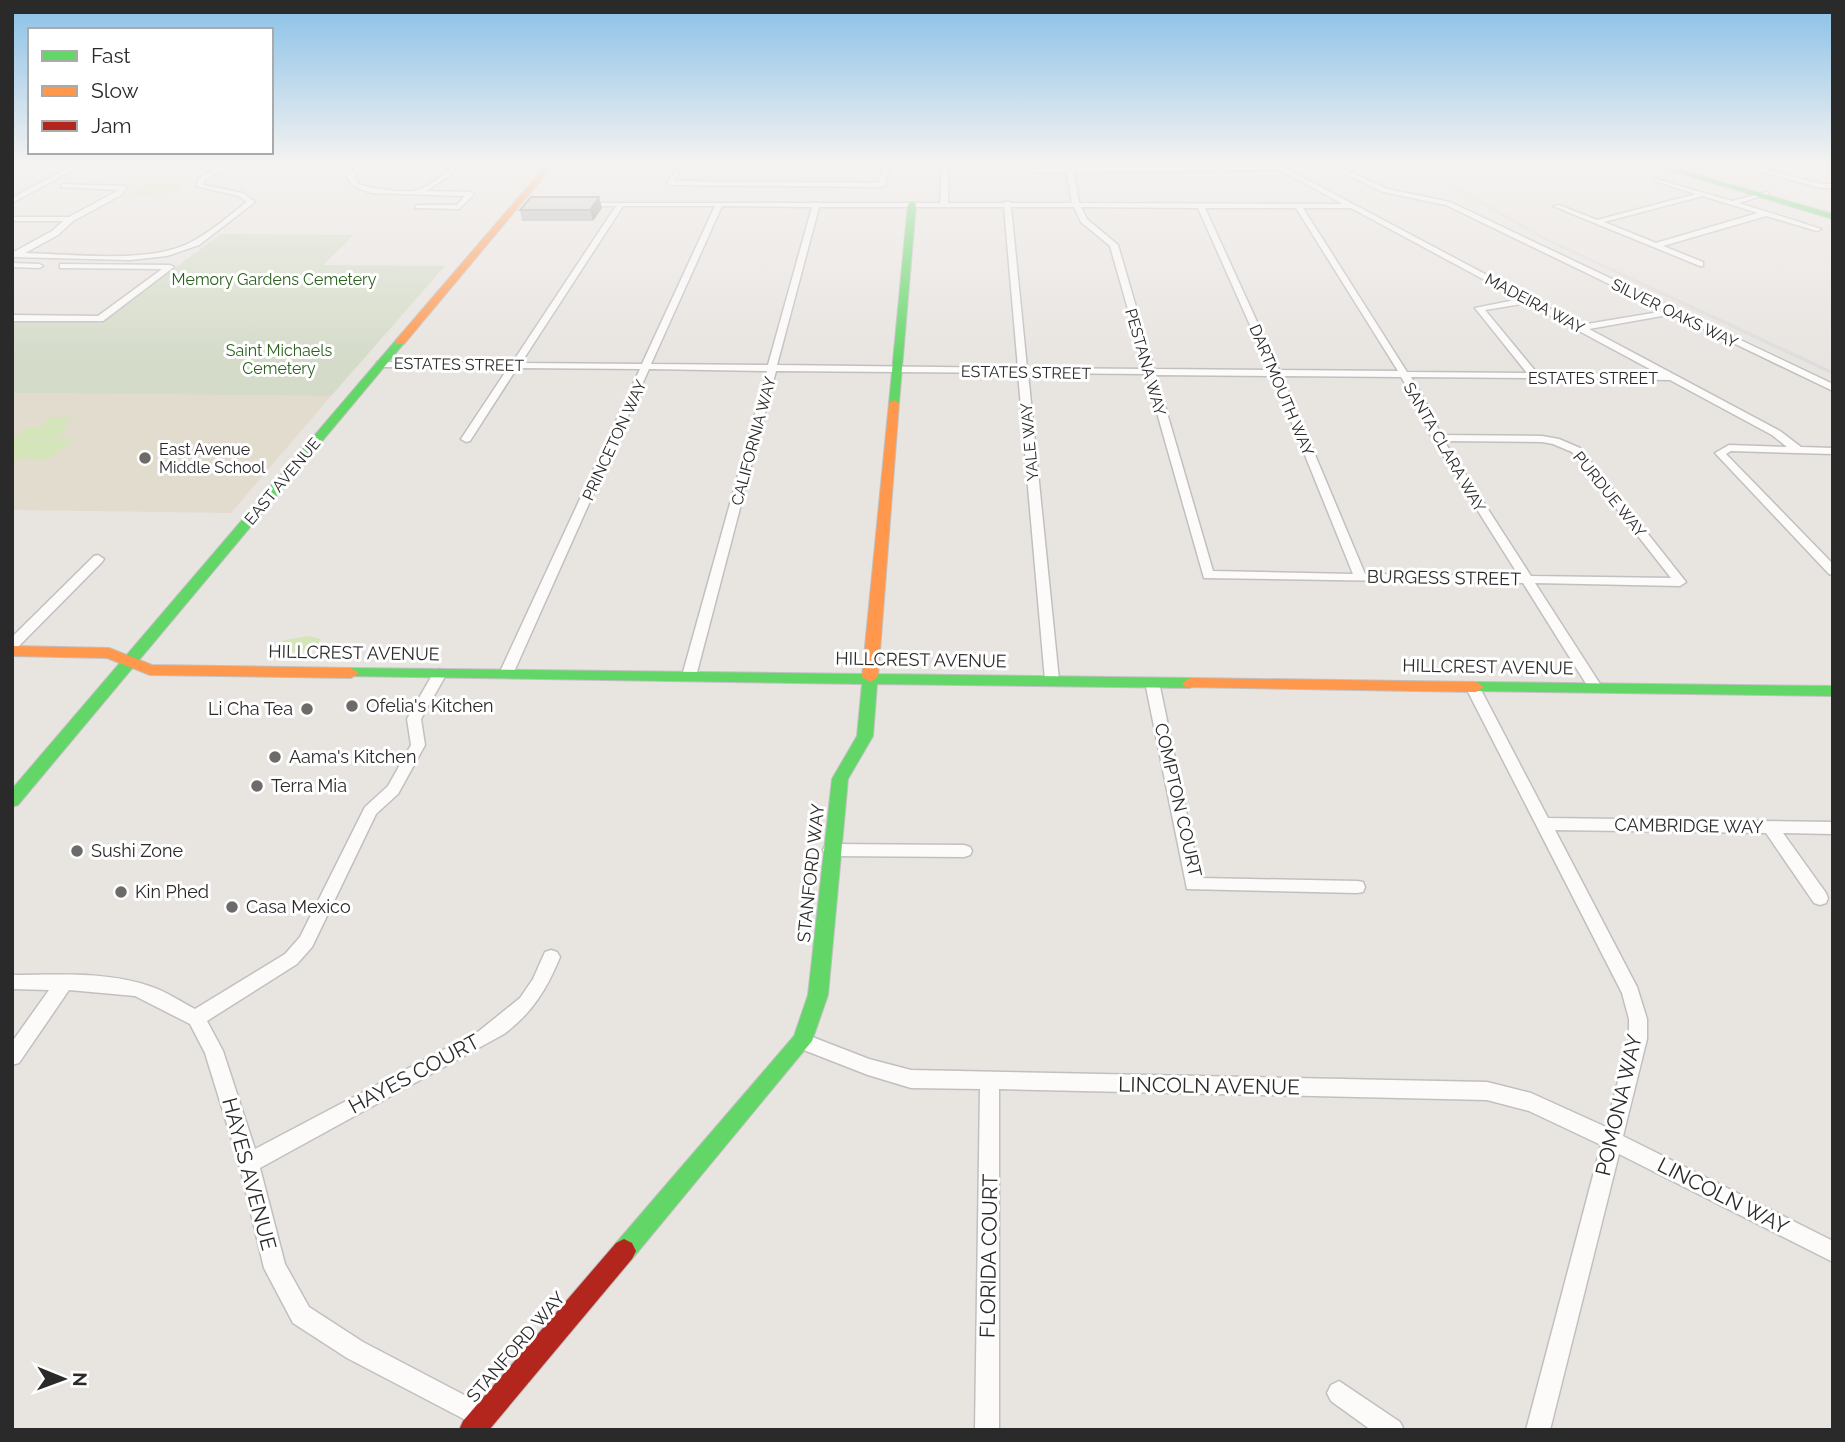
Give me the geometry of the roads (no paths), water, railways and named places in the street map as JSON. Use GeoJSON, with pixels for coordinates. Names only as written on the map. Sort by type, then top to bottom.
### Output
{"type":"FeatureCollection","features":[{"type":"Feature","properties":{"kind":"street"},"geometry":{"type":"LineString","coordinates":[[15,255],[59,229]]}},
{"type":"Feature","properties":{"kind":"street"},"geometry":{"type":"LineString","coordinates":[[15,255],[144,258],[182,250],[214,229]]}},
{"type":"Feature","properties":{"kind":"street","name":"EAST AVENUE"},"geometry":{"type":"LineString","coordinates":[[12,801],[380,364],[500,229]]}},
{"type":"Feature","properties":{"kind":"street"},"geometry":{"type":"LineString","coordinates":[[466,439],[604,229]]}},
{"type":"Feature","properties":{"kind":"street","name":"PRINCETON WAY"},"geometry":{"type":"LineString","coordinates":[[506,674],[708,229]]}},
{"type":"Feature","properties":{"kind":"street","name":"CALIFORNIA WAY"},"geometry":{"type":"LineString","coordinates":[[689,676],[810,229]]}},
{"type":"Feature","properties":{"kind":"street","name":"STANFORD WAY"},"geometry":{"type":"LineString","coordinates":[[476,1423],[802,1041],[818,995],[840,779],[865,736],[910,229]]}},
{"type":"Feature","properties":{"kind":"street","name":"YALE WAY"},"geometry":{"type":"LineString","coordinates":[[1009,229],[1052,680]]}},
{"type":"Feature","properties":{"kind":"street","name":"PESTANA WAY"},"geometry":{"type":"LineString","coordinates":[[1095,229],[1114,245],[1208,575]]}},
{"type":"Feature","properties":{"kind":"street","name":"DARTMOUTH WAY"},"geometry":{"type":"LineString","coordinates":[[1211,229],[1277,375],[1360,577]]}},
{"type":"Feature","properties":{"kind":"street","name":"SANTA CLARA WAY"},"geometry":{"type":"LineString","coordinates":[[1313,229],[1417,395],[1437,438],[1595,688]]}},
{"type":"Feature","properties":{"kind":"street","name":"MADEIRA WAY"},"geometry":{"type":"LineString","coordinates":[[1397,229],[1776,433],[1797,449]]}},
{"type":"Feature","properties":{"kind":"street","name":"SILVER OAKS WAY"},"geometry":{"type":"LineString","coordinates":[[1502,229],[1833,388]]}},
{"type":"Feature","properties":{"kind":"street"},"geometry":{"type":"LineString","coordinates":[[1615,229],[1700,264]]}},
{"type":"Feature","properties":{"kind":"street"},"geometry":{"type":"LineString","coordinates":[[1655,246],[1712,229]]}},
{"type":"Feature","properties":{"kind":"street"},"geometry":{"type":"LineString","coordinates":[[12,265],[170,267],[100,319],[12,318]]}},
{"type":"Feature","properties":{"kind":"street"},"geometry":{"type":"LineString","coordinates":[[1529,300],[1479,307],[1536,378]]}},
{"type":"Feature","properties":{"kind":"street"},"geometry":{"type":"LineString","coordinates":[[1580,328],[1671,312]]}},
{"type":"Feature","properties":{"kind":"street","name":"ESTATES STREET"},"geometry":{"type":"LineString","coordinates":[[380,364],[1023,373],[1672,377]]}},
{"type":"Feature","properties":{"kind":"street","name":"PURDUE WAY"},"geometry":{"type":"LineString","coordinates":[[1437,438],[1542,439],[1576,450],[1680,582]]}},
{"type":"Feature","properties":{"kind":"street"},"geometry":{"type":"LineString","coordinates":[[1833,451],[1729,448],[1720,453],[1833,571]]}},
{"type":"Feature","properties":{"kind":"street"},"geometry":{"type":"LineString","coordinates":[[12,645],[98,559]]}},
{"type":"Feature","properties":{"kind":"street","name":"BURGESS STREET"},"geometry":{"type":"LineString","coordinates":[[1208,575],[1680,582]]}},
{"type":"Feature","properties":{"kind":"street","name":"HILLCREST AVENUE"},"geometry":{"type":"LineString","coordinates":[[12,651],[108,653],[150,670],[1833,691]]}},
{"type":"Feature","properties":{"kind":"street"},"geometry":{"type":"LineString","coordinates":[[12,982],[64,983],[147,992],[179,1012],[197,1018],[291,959],[306,942],[370,811],[393,790],[418,745],[415,719],[440,674]]}},
{"type":"Feature","properties":{"kind":"street","name":"COMPTON COURT"},"geometry":{"type":"LineString","coordinates":[[1152,682],[1193,884],[1357,887]]}},
{"type":"Feature","properties":{"kind":"street","name":"POMONA WAY"},"geometry":{"type":"LineString","coordinates":[[1472,686],[1631,992],[1638,1019],[1638,1039],[1538,1430]]}},
{"type":"Feature","properties":{"kind":"street","name":"CAMBRIDGE WAY"},"geometry":{"type":"LineString","coordinates":[[1545,824],[1833,828]]}},
{"type":"Feature","properties":{"kind":"street"},"geometry":{"type":"LineString","coordinates":[[1770,827],[1820,898]]}},
{"type":"Feature","properties":{"kind":"street"},"geometry":{"type":"LineString","coordinates":[[831,850],[964,851]]}},
{"type":"Feature","properties":{"kind":"street","name":"HAYES COURT"},"geometry":{"type":"LineString","coordinates":[[249,1163],[485,1037],[518,1015],[535,993],[551,957]]}},
{"type":"Feature","properties":{"kind":"street"},"geometry":{"type":"LineString","coordinates":[[12,1056],[64,983]]}},
{"type":"Feature","properties":{"kind":"street","name":"HAYES AVENUE"},"geometry":{"type":"LineString","coordinates":[[197,1018],[214,1051],[249,1163],[275,1268],[301,1315],[476,1423]]}},
{"type":"Feature","properties":{"kind":"street","name":"LINCOLN AVENUE"},"geometry":{"type":"LineString","coordinates":[[802,1041],[868,1067],[911,1079],[990,1083],[1487,1091],[1531,1102],[1612,1141]]}},
{"type":"Feature","properties":{"kind":"street","name":"FLORIDA COURT"},"geometry":{"type":"LineString","coordinates":[[987,1430],[990,1083]]}},
{"type":"Feature","properties":{"kind":"street","name":"LINCOLN WAY"},"geometry":{"type":"LineString","coordinates":[[1612,1141],[1833,1252]]}},
{"type":"Feature","properties":{"kind":"street"},"geometry":{"type":"LineString","coordinates":[[1339,1393],[1392,1430]]}},
{"type":"Feature","properties":{"kind":"railway"},"geometry":{"type":"LineString","coordinates":[[1529,229],[1687,305]]}},
{"type":"Feature","properties":{"kind":"railway"},"geometry":{"type":"LineString","coordinates":[[1683,303],[1833,373]]}},
{"type":"Feature","properties":{"kind":"place","name":"East Avenue Middle School"},"geometry":{"type":"Point","coordinates":[145,458]}},
{"type":"Feature","properties":{"kind":"place","name":"Ofelia's Kitchen"},"geometry":{"type":"Point","coordinates":[352,706]}},
{"type":"Feature","properties":{"kind":"place","name":"Li Cha Tea"},"geometry":{"type":"Point","coordinates":[307,709]}},
{"type":"Feature","properties":{"kind":"place","name":"Aama's Kitchen"},"geometry":{"type":"Point","coordinates":[275,757]}},
{"type":"Feature","properties":{"kind":"place","name":"Terra Mia"},"geometry":{"type":"Point","coordinates":[257,786]}},
{"type":"Feature","properties":{"kind":"place","name":"Sushi Zone"},"geometry":{"type":"Point","coordinates":[77,851]}},
{"type":"Feature","properties":{"kind":"place","name":"Kin Phed"},"geometry":{"type":"Point","coordinates":[121,892]}},
{"type":"Feature","properties":{"kind":"place","name":"Casa Mexico"},"geometry":{"type":"Point","coordinates":[232,907]}},
{"type":"Feature","properties":{"kind":"park label","name":"Memory Gardens Cemetery"},"geometry":{"type":"Point","coordinates":[274,279]}},
{"type":"Feature","properties":{"kind":"park label","name":"Saint Michaels Cemetery"},"geometry":{"type":"Point","coordinates":[279,359]}}]}
